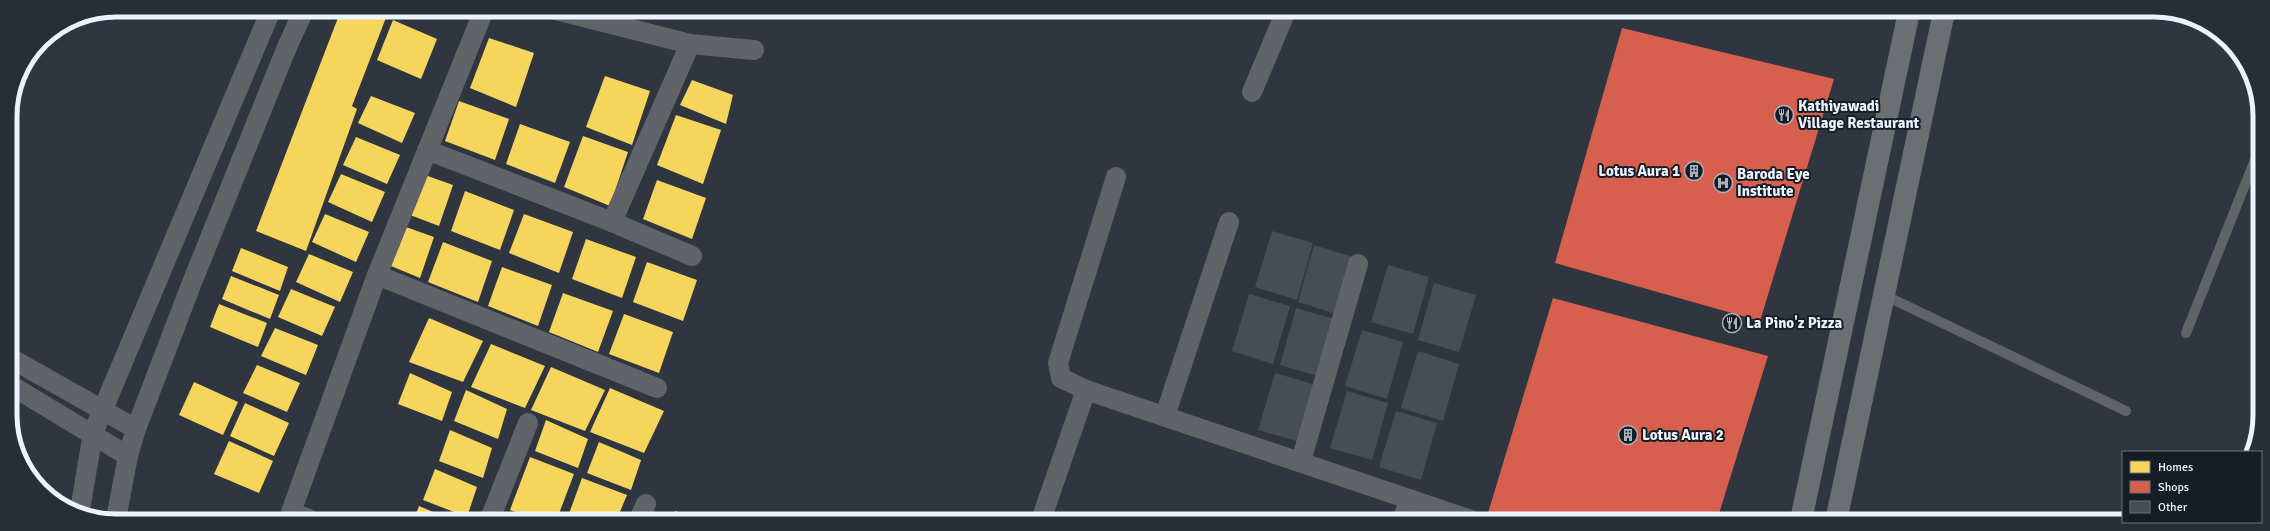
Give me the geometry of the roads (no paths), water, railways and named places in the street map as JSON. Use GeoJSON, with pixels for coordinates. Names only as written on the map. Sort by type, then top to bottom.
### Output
{"type":"FeatureCollection","features":[{"type":"Feature","properties":{"kind":"main road"},"geometry":{"type":"LineString","coordinates":[[1802,514],[1908,17]]}},
{"type":"Feature","properties":{"kind":"main road"},"geometry":{"type":"LineString","coordinates":[[1837,514],[1943,17]]}},
{"type":"Feature","properties":{"kind":"street"},"geometry":{"type":"LineString","coordinates":[[80,508],[93,433],[268,17]]}},
{"type":"Feature","properties":{"kind":"street"},"geometry":{"type":"LineString","coordinates":[[117,514],[128,456],[136,429],[191,285],[287,47],[301,17]]}},
{"type":"Feature","properties":{"kind":"street"},"geometry":{"type":"LineString","coordinates":[[291,514],[377,275],[481,17]]}},
{"type":"Feature","properties":{"kind":"street"},"geometry":{"type":"LineString","coordinates":[[584,17],[690,44],[754,50]]}},
{"type":"Feature","properties":{"kind":"street"},"geometry":{"type":"LineString","coordinates":[[1252,92],[1283,17]]}},
{"type":"Feature","properties":{"kind":"street"},"geometry":{"type":"LineString","coordinates":[[612,222],[690,44]]}},
{"type":"Feature","properties":{"kind":"street"},"geometry":{"type":"LineString","coordinates":[[427,150],[612,222],[692,256]]}},
{"type":"Feature","properties":{"kind":"street"},"geometry":{"type":"LineString","coordinates":[[1116,176],[1058,363],[1061,378],[1086,390],[1302,461],[1454,514]]}},
{"type":"Feature","properties":{"kind":"street"},"geometry":{"type":"LineString","coordinates":[[1165,416],[1228,222]]}},
{"type":"Feature","properties":{"kind":"street"},"geometry":{"type":"LineString","coordinates":[[1302,461],[1358,264]]}},
{"type":"Feature","properties":{"kind":"street"},"geometry":{"type":"LineString","coordinates":[[377,275],[657,388]]}},
{"type":"Feature","properties":{"kind":"street"},"geometry":{"type":"LineString","coordinates":[[17,361],[136,429]]}},
{"type":"Feature","properties":{"kind":"street"},"geometry":{"type":"LineString","coordinates":[[17,389],[93,433],[128,456]]}},
{"type":"Feature","properties":{"kind":"street"},"geometry":{"type":"LineString","coordinates":[[1043,514],[1086,390]]}},
{"type":"Feature","properties":{"kind":"street"},"geometry":{"type":"LineString","coordinates":[[492,514],[528,423]]}},
{"type":"Feature","properties":{"kind":"street"},"geometry":{"type":"LineString","coordinates":[[1404,514],[1410,499]]}},
{"type":"Feature","properties":{"kind":"lane"},"geometry":{"type":"LineString","coordinates":[[2186,333],[2253,165]]}},
{"type":"Feature","properties":{"kind":"lane"},"geometry":{"type":"LineString","coordinates":[[1884,295],[2126,410]]}},
{"type":"Feature","properties":{"kind":"place","name":"Kathiyawadi Village Restaurant"},"geometry":{"type":"Point","coordinates":[1784,115]}},
{"type":"Feature","properties":{"kind":"place","name":"Lotus Aura 1"},"geometry":{"type":"Point","coordinates":[1694,171]}},
{"type":"Feature","properties":{"kind":"place","name":"Baroda Eye Institute"},"geometry":{"type":"Point","coordinates":[1723,183]}},
{"type":"Feature","properties":{"kind":"place","name":"La Pino'z Pizza"},"geometry":{"type":"Point","coordinates":[1732,323]}},
{"type":"Feature","properties":{"kind":"place","name":"Lotus Aura 2"},"geometry":{"type":"Point","coordinates":[1628,435]}}]}
